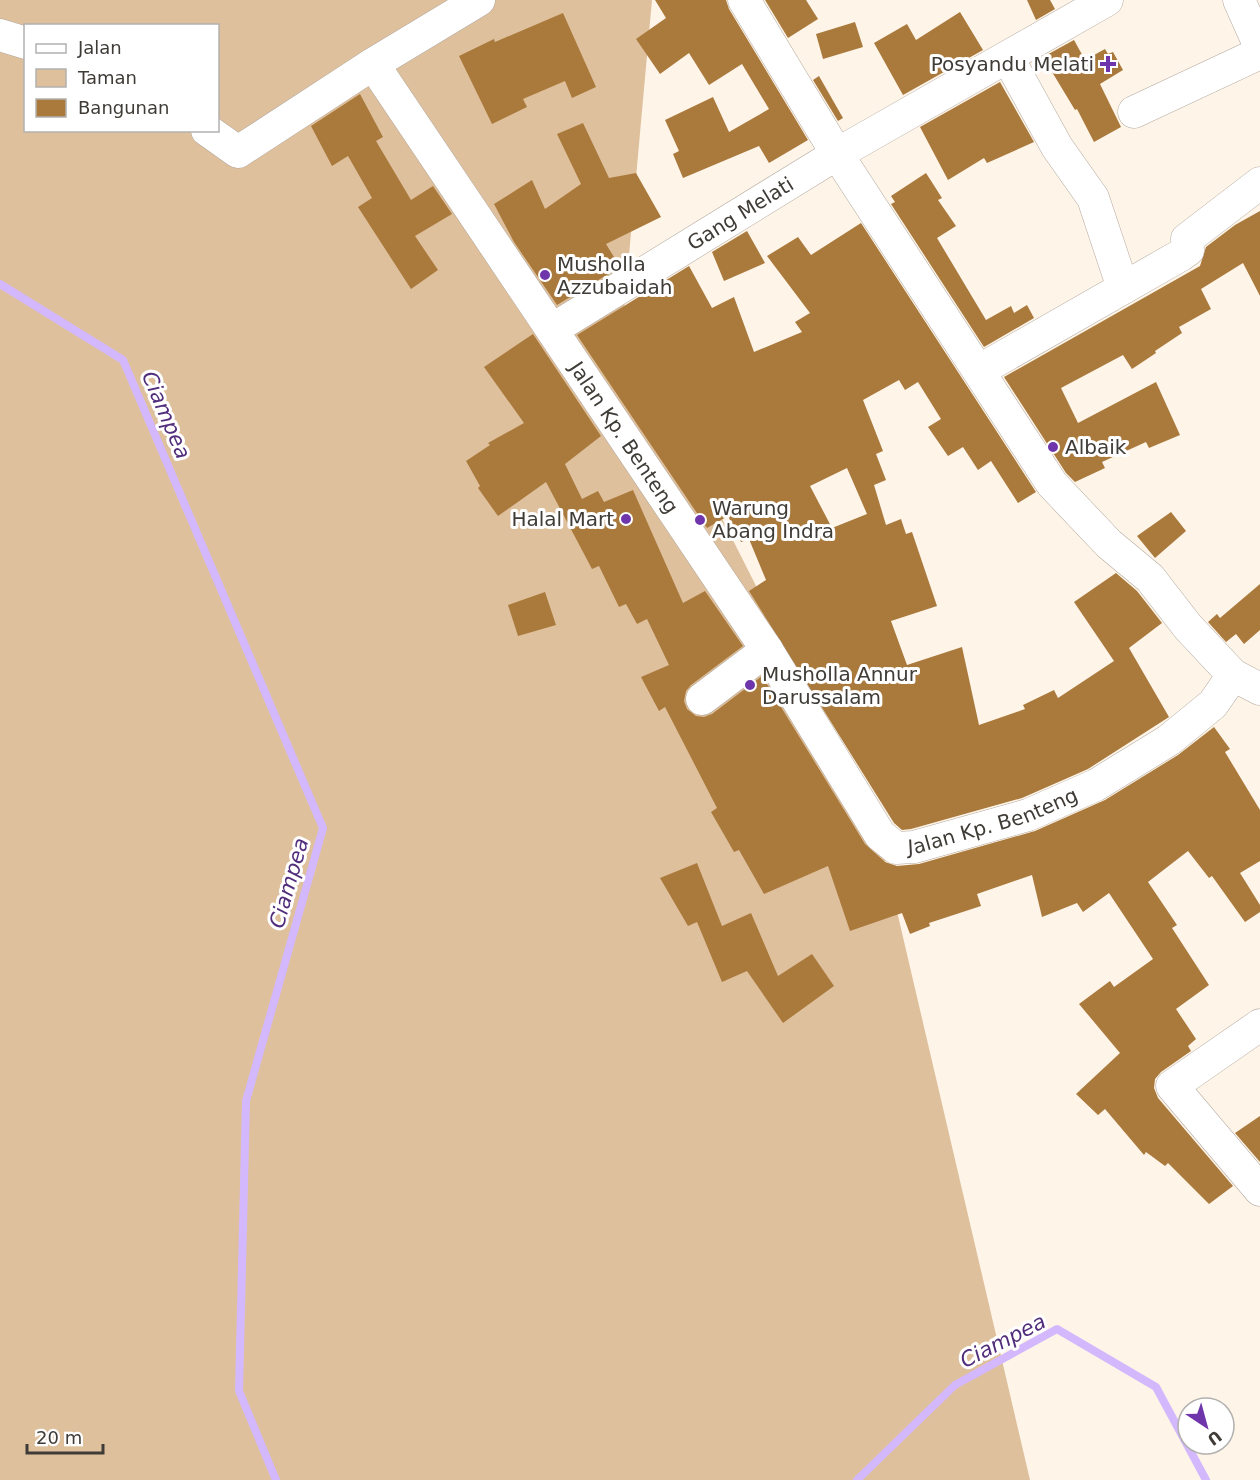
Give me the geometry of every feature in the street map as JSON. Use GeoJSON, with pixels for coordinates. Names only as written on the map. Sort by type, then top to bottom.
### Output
{"type":"FeatureCollection","features":[{"type":"Feature","properties":{"kind":"street"},"geometry":{"type":"LineString","coordinates":[[210,132],[238,152],[373,64],[479,0]]}},
{"type":"Feature","properties":{"kind":"street","name":"Jalan Kp. Benteng"},"geometry":{"type":"LineString","coordinates":[[373,64],[767,650],[880,835],[896,848],[914,847],[1028,815],[1096,785],[1142,759],[1247,682],[1188,627],[1150,578],[1109,544],[1059,493],[837,154],[744,0]]}},
{"type":"Feature","properties":{"kind":"street","name":"Gang Melati"},"geometry":{"type":"LineString","coordinates":[[553,329],[837,154],[1107,0]]}},
{"type":"Feature","properties":{"kind":"street"},"geometry":{"type":"LineString","coordinates":[[1239,0],[1260,46]]}},
{"type":"Feature","properties":{"kind":"street"},"geometry":{"type":"LineString","coordinates":[[0,34],[24,42]]}},
{"type":"Feature","properties":{"kind":"street"},"geometry":{"type":"LineString","coordinates":[[1134,112],[1260,53]]}},
{"type":"Feature","properties":{"kind":"street"},"geometry":{"type":"LineString","coordinates":[[1008,58],[1058,147],[1094,198],[1123,288]]}},
{"type":"Feature","properties":{"kind":"street"},"geometry":{"type":"LineString","coordinates":[[980,370],[1188,250],[1187,239],[1260,183]]}},
{"type":"Feature","properties":{"kind":"street"},"geometry":{"type":"LineString","coordinates":[[702,699],[767,650]]}},
{"type":"Feature","properties":{"kind":"street"},"geometry":{"type":"LineString","coordinates":[[1260,1025],[1172,1086],[1260,1190]]}},
{"type":"Feature","properties":{"kind":"green space"},"geometry":{"type":"Polygon","coordinates":[[[0,0],[652,0],[623,322],[877,826],[1030,1480],[0,1480],[0,0]]]}},
{"type":"Feature","properties":{"kind":"building"},"geometry":{"type":"Polygon","coordinates":[[[655,0],[726,0],[729,9],[808,140],[769,163],[759,146],[683,178],[673,154],[679,151],[665,120],[713,97],[729,132],[769,109],[742,64],[709,85],[689,53],[660,74],[636,39],[666,18],[655,0]]]}},
{"type":"Feature","properties":{"kind":"building"},"geometry":{"type":"Polygon","coordinates":[[[765,0],[806,0],[818,19],[788,38],[765,0]]]}},
{"type":"Feature","properties":{"kind":"building"},"geometry":{"type":"Polygon","coordinates":[[[1027,0],[1050,0],[1055,9],[1036,20],[1027,0]]]}},
{"type":"Feature","properties":{"kind":"building"},"geometry":{"type":"Polygon","coordinates":[[[960,12],[983,50],[903,95],[874,43],[907,24],[916,40],[960,12]]]}},
{"type":"Feature","properties":{"kind":"building"},"geometry":{"type":"Polygon","coordinates":[[[563,13],[596,87],[572,98],[565,81],[523,99],[527,107],[492,124],[459,56],[494,39],[495,42],[563,13]]]}},
{"type":"Feature","properties":{"kind":"building"},"geometry":{"type":"Polygon","coordinates":[[[855,22],[863,47],[823,59],[816,34],[855,22]]]}},
{"type":"Feature","properties":{"kind":"building"},"geometry":{"type":"Polygon","coordinates":[[[1074,40],[1085,60],[1105,49],[1108,54],[1113,52],[1123,70],[1100,84],[1121,127],[1094,142],[1077,109],[1075,110],[1043,57],[1074,40]]]}},
{"type":"Feature","properties":{"kind":"building"},"geometry":{"type":"Polygon","coordinates":[[[819,76],[843,118],[838,121],[813,80],[819,76]]]}},
{"type":"Feature","properties":{"kind":"building"},"geometry":{"type":"Polygon","coordinates":[[[1000,82],[1034,142],[987,163],[984,158],[948,180],[920,127],[1000,82]]]}},
{"type":"Feature","properties":{"kind":"building"},"geometry":{"type":"Polygon","coordinates":[[[360,94],[383,137],[376,141],[411,200],[433,186],[452,214],[415,236],[438,270],[411,289],[358,207],[372,198],[348,156],[332,166],[311,126],[360,94]]]}},
{"type":"Feature","properties":{"kind":"building"},"geometry":{"type":"Polygon","coordinates":[[[583,123],[609,178],[636,173],[661,217],[606,244],[620,267],[557,305],[514,242],[494,204],[532,180],[545,209],[581,184],[557,134],[583,123]]]}},
{"type":"Feature","properties":{"kind":"building"},"geometry":{"type":"Polygon","coordinates":[[[926,173],[942,198],[938,200],[956,226],[937,238],[986,320],[1011,306],[1014,313],[1027,305],[1034,318],[984,347],[891,204],[895,202],[891,196],[926,173]]]}},
{"type":"Feature","properties":{"kind":"building"},"geometry":{"type":"Polygon","coordinates":[[[1260,211],[1260,296],[1243,263],[1201,289],[1211,309],[1179,327],[1182,333],[1155,351],[1156,353],[1132,369],[1123,355],[1061,388],[1078,423],[1156,382],[1180,435],[1149,448],[1146,442],[1102,462],[1105,468],[1075,482],[1066,473],[1004,377],[1200,266],[1206,247],[1235,225],[1260,211]]]}},
{"type":"Feature","properties":{"kind":"building"},"geometry":{"type":"Polygon","coordinates":[[[861,223],[1036,492],[1018,503],[991,461],[978,470],[963,447],[948,456],[928,427],[941,419],[918,382],[905,390],[899,380],[863,400],[883,451],[876,454],[886,480],[874,485],[886,525],[901,519],[906,534],[912,532],[937,606],[891,621],[907,665],[962,647],[979,725],[1025,709],[1023,705],[1054,690],[1058,698],[1114,661],[1074,602],[1116,573],[1137,591],[1162,623],[1129,648],[1169,717],[1088,769],[1022,798],[911,829],[902,830],[894,823],[749,591],[766,580],[749,539],[741,542],[728,516],[707,528],[577,335],[689,266],[712,308],[734,297],[754,352],[802,332],[795,322],[810,313],[767,256],[798,237],[811,255],[861,223]],[[847,468],[810,486],[832,528],[867,514],[847,468]]]}},
{"type":"Feature","properties":{"kind":"building"},"geometry":{"type":"Polygon","coordinates":[[[747,231],[765,263],[724,281],[712,252],[747,231]]]}},
{"type":"Feature","properties":{"kind":"building"},"geometry":{"type":"Polygon","coordinates":[[[533,334],[601,436],[565,464],[582,499],[598,491],[604,502],[633,490],[683,603],[705,591],[743,646],[691,685],[686,691],[684,701],[687,709],[696,716],[704,717],[712,714],[762,676],[865,844],[885,862],[897,866],[919,864],[1035,831],[1105,800],[1178,755],[1214,727],[1230,749],[1225,752],[1260,810],[1260,861],[1240,873],[1260,905],[1260,912],[1245,922],[1212,876],[1209,878],[1188,851],[1148,882],[1177,925],[1172,928],[1209,985],[1176,1009],[1196,1039],[1188,1046],[1191,1051],[1161,1072],[1155,1079],[1154,1088],[1158,1098],[1233,1186],[1209,1204],[1168,1163],[1165,1166],[1146,1152],[1144,1155],[1105,1109],[1098,1115],[1076,1094],[1120,1053],[1079,1004],[1110,981],[1114,987],[1153,959],[1109,893],[1083,912],[1077,903],[1042,917],[1032,875],[977,894],[981,906],[929,923],[930,926],[910,934],[902,913],[850,931],[828,866],[764,894],[739,850],[734,852],[711,812],[717,808],[665,707],[659,711],[641,677],[669,665],[647,619],[637,624],[626,604],[619,607],[599,566],[592,569],[546,482],[498,516],[478,488],[480,486],[466,461],[490,445],[488,443],[524,423],[484,367],[533,334]]]}},
{"type":"Feature","properties":{"kind":"building"},"geometry":{"type":"Polygon","coordinates":[[[1171,512],[1186,531],[1155,558],[1137,536],[1171,512]]]}},
{"type":"Feature","properties":{"kind":"building"},"geometry":{"type":"Polygon","coordinates":[[[1260,584],[1260,630],[1244,644],[1236,634],[1226,642],[1208,622],[1217,614],[1220,618],[1260,584]]]}},
{"type":"Feature","properties":{"kind":"building"},"geometry":{"type":"Polygon","coordinates":[[[545,592],[556,625],[518,636],[508,605],[545,592]]]}},
{"type":"Feature","properties":{"kind":"building"},"geometry":{"type":"Polygon","coordinates":[[[697,863],[722,926],[751,913],[778,976],[812,954],[834,986],[783,1023],[747,971],[722,982],[697,922],[688,926],[660,878],[697,863]]]}},
{"type":"Feature","properties":{"kind":"building"},"geometry":{"type":"Polygon","coordinates":[[[1260,1116],[1260,1162],[1235,1133],[1260,1116]]]}},
{"type":"Feature","properties":{"kind":"waterway","name":"Ciampea"},"geometry":{"type":"LineString","coordinates":[[0,284],[123,360],[323,828],[246,1101],[239,1391],[276,1480]]}},
{"type":"Feature","properties":{"kind":"waterway","name":"Ciampea"},"geometry":{"type":"LineString","coordinates":[[857,1480],[955,1385],[1057,1329],[1156,1387],[1206,1480]]}},
{"type":"Feature","properties":{"kind":"place","name":"Posyandu Melati"},"geometry":{"type":"Point","coordinates":[1108,64]}},
{"type":"Feature","properties":{"kind":"place","name":"Musholla Azzubaidah"},"geometry":{"type":"Point","coordinates":[545,275]}},
{"type":"Feature","properties":{"kind":"place","name":"Albaik"},"geometry":{"type":"Point","coordinates":[1053,447]}},
{"type":"Feature","properties":{"kind":"place","name":"Halal Mart"},"geometry":{"type":"Point","coordinates":[626,519]}},
{"type":"Feature","properties":{"kind":"place","name":"Warung Abang Indra"},"geometry":{"type":"Point","coordinates":[700,520]}},
{"type":"Feature","properties":{"kind":"place","name":"Musholla Annur Darussalam"},"geometry":{"type":"Point","coordinates":[750,685]}}]}
